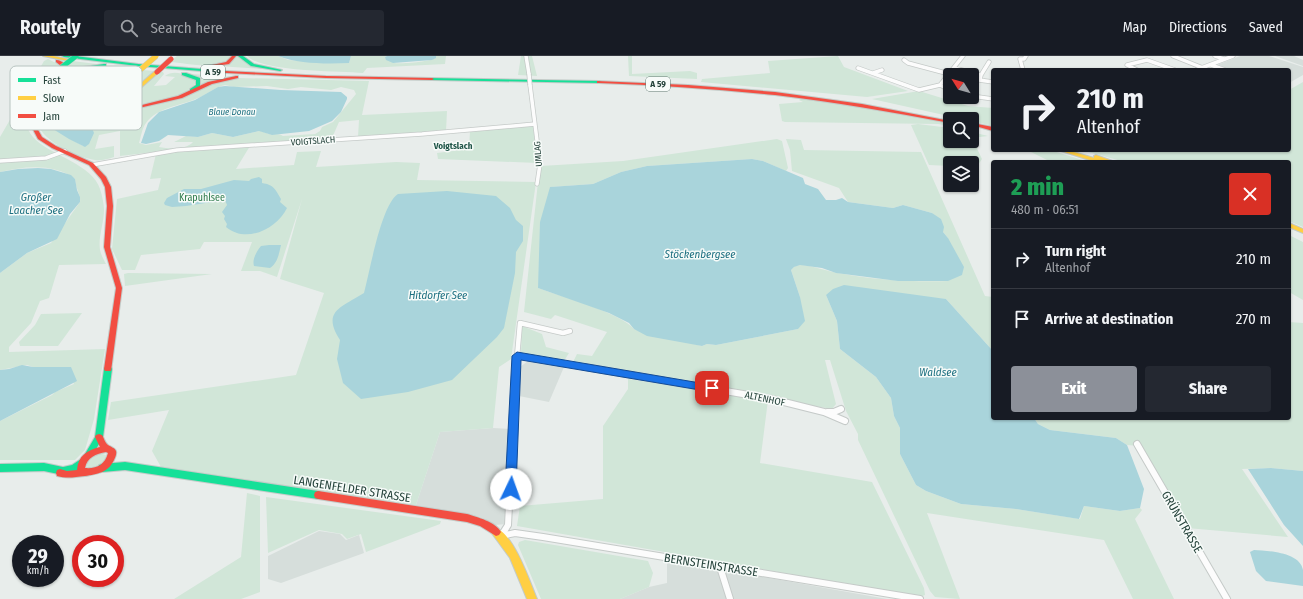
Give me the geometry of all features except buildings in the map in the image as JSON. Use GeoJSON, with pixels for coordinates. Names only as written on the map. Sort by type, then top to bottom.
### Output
{"type":"FeatureCollection","features":[{"type":"Feature","properties":{"kind":"main road"},"geometry":{"type":"LineString","coordinates":[[41,56],[63,63],[66,66]]}},
{"type":"Feature","properties":{"kind":"main road"},"geometry":{"type":"LineString","coordinates":[[45,56],[117,66]]}},
{"type":"Feature","properties":{"kind":"main road","name":"A 59"},"geometry":{"type":"LineString","coordinates":[[64,56],[200,71],[364,77],[590,79],[713,85],[836,98],[943,119]]}},
{"type":"Feature","properties":{"kind":"main road"},"geometry":{"type":"LineString","coordinates":[[63,66],[76,56]]}},
{"type":"Feature","properties":{"kind":"main road","name":"A 59"},"geometry":{"type":"LineString","coordinates":[[84,56],[212,69],[364,77]]}},
{"type":"Feature","properties":{"kind":"main road"},"geometry":{"type":"LineString","coordinates":[[105,56],[208,66],[283,70],[364,77]]}},
{"type":"Feature","properties":{"kind":"main road"},"geometry":{"type":"LineString","coordinates":[[142,68],[156,56]]}},
{"type":"Feature","properties":{"kind":"main road"},"geometry":{"type":"LineString","coordinates":[[208,66],[227,63],[234,56]]}},
{"type":"Feature","properties":{"kind":"main road"},"geometry":{"type":"LineString","coordinates":[[240,56],[246,62],[254,65],[283,70]]}},
{"type":"Feature","properties":{"kind":"main road"},"geometry":{"type":"LineString","coordinates":[[142,84],[172,58]]}},
{"type":"Feature","properties":{"kind":"main road"},"geometry":{"type":"LineString","coordinates":[[98,66],[108,65]]}},
{"type":"Feature","properties":{"kind":"main road"},"geometry":{"type":"LineString","coordinates":[[142,69],[246,76],[364,77]]}},
{"type":"Feature","properties":{"kind":"main road"},"geometry":{"type":"LineString","coordinates":[[142,104],[173,98],[190,92],[198,84],[198,79],[194,77],[173,72]]}},
{"type":"Feature","properties":{"kind":"main road"},"geometry":{"type":"LineString","coordinates":[[142,106],[180,97],[216,81],[246,76]]}},
{"type":"Feature","properties":{"kind":"main road"},"geometry":{"type":"LineString","coordinates":[[979,127],[991,130]]}},
{"type":"Feature","properties":{"kind":"main road"},"geometry":{"type":"LineString","coordinates":[[0,468],[44,467],[63,470],[71,469],[81,463],[90,454],[100,437],[119,283],[107,248],[111,202],[110,191],[105,179],[92,165],[40,138],[34,130]]}},
{"type":"Feature","properties":{"kind":"main road"},"geometry":{"type":"LineString","coordinates":[[1069,152],[1095,160]]}},
{"type":"Feature","properties":{"kind":"main road"},"geometry":{"type":"LineString","coordinates":[[1079,152],[1105,160]]}},
{"type":"Feature","properties":{"kind":"main road"},"geometry":{"type":"LineString","coordinates":[[1291,226],[1303,231]]}},
{"type":"Feature","properties":{"kind":"main road"},"geometry":{"type":"LineString","coordinates":[[1291,230],[1303,234]]}},
{"type":"Feature","properties":{"kind":"main road","name":"LANGENFELDER STRASSE"},"geometry":{"type":"LineString","coordinates":[[100,437],[102,444],[106,449],[112,452],[112,457],[117,462],[126,466]]}},
{"type":"Feature","properties":{"kind":"main road"},"geometry":{"type":"LineString","coordinates":[[90,454],[98,450],[106,449]]}},
{"type":"Feature","properties":{"kind":"main road"},"geometry":{"type":"LineString","coordinates":[[102,468],[109,463],[112,457]]}},
{"type":"Feature","properties":{"kind":"main road"},"geometry":{"type":"LineString","coordinates":[[81,463],[80,468],[85,472]]}},
{"type":"Feature","properties":{"kind":"main road","name":"LANGENFELDER STRASSE"},"geometry":{"type":"LineString","coordinates":[[54,469],[63,474],[94,472],[102,468],[126,466],[472,519],[492,528],[501,536],[506,543],[532,599]]}},
{"type":"Feature","properties":{"kind":"street","name":"UMLAG"},"geometry":{"type":"LineString","coordinates":[[526,56],[540,164],[537,184]]}},
{"type":"Feature","properties":{"kind":"street"},"geometry":{"type":"LineString","coordinates":[[954,68],[963,56]]}},
{"type":"Feature","properties":{"kind":"street"},"geometry":{"type":"LineString","coordinates":[[1022,68],[1020,59],[1026,56]]}},
{"type":"Feature","properties":{"kind":"street"},"geometry":{"type":"LineString","coordinates":[[1173,56],[1203,68],[1233,56]]}},
{"type":"Feature","properties":{"kind":"street"},"geometry":{"type":"LineString","coordinates":[[1215,56],[1224,59]]}},
{"type":"Feature","properties":{"kind":"street"},"geometry":{"type":"LineString","coordinates":[[904,60],[908,64],[943,73]]}},
{"type":"Feature","properties":{"kind":"street"},"geometry":{"type":"LineString","coordinates":[[1133,68],[1127,65],[1147,60],[1169,68]]}},
{"type":"Feature","properties":{"kind":"street"},"geometry":{"type":"LineString","coordinates":[[989,62],[981,75],[980,80],[991,82]]}},
{"type":"Feature","properties":{"kind":"street"},"geometry":{"type":"LineString","coordinates":[[1211,64],[1220,68]]}},
{"type":"Feature","properties":{"kind":"street"},"geometry":{"type":"LineString","coordinates":[[858,68],[919,90],[940,86],[943,87]]}},
{"type":"Feature","properties":{"kind":"street"},"geometry":{"type":"LineString","coordinates":[[873,73],[882,70]]}},
{"type":"Feature","properties":{"kind":"street"},"geometry":{"type":"LineString","coordinates":[[940,86],[943,83]]}},
{"type":"Feature","properties":{"kind":"street"},"geometry":{"type":"LineString","coordinates":[[979,97],[991,99]]}},
{"type":"Feature","properties":{"kind":"street","name":"VOIGTSLACH"},"geometry":{"type":"LineString","coordinates":[[92,165],[177,150],[435,133],[535,124]]}},
{"type":"Feature","properties":{"kind":"street"},"geometry":{"type":"LineString","coordinates":[[0,161],[46,158],[65,151]]}},
{"type":"Feature","properties":{"kind":"street"},"geometry":{"type":"LineString","coordinates":[[501,536],[508,525],[520,323],[562,333],[570,331]]}},
{"type":"Feature","properties":{"kind":"street","name":"ALTENHOF"},"geometry":{"type":"LineString","coordinates":[[517,356],[772,399],[824,412],[845,421]]}},
{"type":"Feature","properties":{"kind":"street","name":"ALTENHOF"},"geometry":{"type":"LineString","coordinates":[[824,412],[834,412],[841,409]]}},
{"type":"Feature","properties":{"kind":"street","name":"GRÜNSTRASSE"},"geometry":{"type":"LineString","coordinates":[[1137,444],[1227,599]]}},
{"type":"Feature","properties":{"kind":"street","name":"BERNSTEINSTRASSE"},"geometry":{"type":"LineString","coordinates":[[501,536],[522,534],[920,599]]}},
{"type":"Feature","properties":{"kind":"street"},"geometry":{"type":"LineString","coordinates":[[720,567],[730,599]]}},
{"type":"Feature","properties":{"kind":"shaded area"},"geometry":{"type":"Polygon","coordinates":[[[1240,56],[1269,56],[1303,67],[1303,75],[1291,82],[1291,68],[1226,68],[1217,65],[1240,56]]]}},
{"type":"Feature","properties":{"kind":"shaded area"},"geometry":{"type":"Polygon","coordinates":[[[1275,56],[1294,56],[1303,60],[1303,66],[1275,56]]]}},
{"type":"Feature","properties":{"kind":"shaded area"},"geometry":{"type":"Polygon","coordinates":[[[528,361],[564,367],[549,402],[519,396],[520,367],[528,361]]]}},
{"type":"Feature","properties":{"kind":"shaded area"},"geometry":{"type":"Polygon","coordinates":[[[493,428],[510,429],[506,524],[495,525],[480,517],[416,505],[440,432],[493,428]]]}},
{"type":"Feature","properties":{"kind":"shaded area"},"geometry":{"type":"Polygon","coordinates":[[[319,531],[340,534],[346,540],[359,535],[364,553],[281,583],[268,579],[268,556],[319,531]]]}},
{"type":"Feature","properties":{"kind":"shaded area"},"geometry":{"type":"Polygon","coordinates":[[[667,560],[887,599],[620,599],[649,587],[667,583],[667,560]]]}},
{"type":"Feature","properties":{"kind":"green space"},"geometry":{"type":"Polygon","coordinates":[[[177,56],[233,56],[220,64],[212,65],[170,62],[177,56]]]}},
{"type":"Feature","properties":{"kind":"green space"},"geometry":{"type":"Polygon","coordinates":[[[236,56],[239,56],[240,58],[263,69],[217,66],[230,62],[236,56]]]}},
{"type":"Feature","properties":{"kind":"green space"},"geometry":{"type":"Polygon","coordinates":[[[247,56],[278,56],[288,60],[349,63],[351,56],[387,56],[385,57],[393,63],[408,63],[421,62],[435,58],[436,56],[446,56],[445,64],[367,68],[363,73],[284,68],[268,65],[247,56]]]}},
{"type":"Feature","properties":{"kind":"green space"},"geometry":{"type":"Polygon","coordinates":[[[521,56],[532,56],[537,76],[518,75],[521,56]]]}},
{"type":"Feature","properties":{"kind":"green space"},"geometry":{"type":"Polygon","coordinates":[[[628,56],[632,56],[632,74],[690,71],[697,73],[697,79],[629,76],[628,56]]]}},
{"type":"Feature","properties":{"kind":"green space"},"geometry":{"type":"Polygon","coordinates":[[[838,56],[844,67],[908,91],[867,97],[701,82],[702,79],[770,73],[768,61],[838,56]]]}},
{"type":"Feature","properties":{"kind":"green space"},"geometry":{"type":"Polygon","coordinates":[[[48,59],[60,65],[41,66],[44,61],[48,59]]]}},
{"type":"Feature","properties":{"kind":"green space"},"geometry":{"type":"Polygon","coordinates":[[[72,61],[97,64],[91,66],[68,65],[72,61]]]}},
{"type":"Feature","properties":{"kind":"green space"},"geometry":{"type":"Polygon","coordinates":[[[142,70],[155,71],[142,81],[142,70]]]}},
{"type":"Feature","properties":{"kind":"green space"},"geometry":{"type":"Polygon","coordinates":[[[159,72],[163,72],[164,74],[154,86],[166,85],[175,77],[165,76],[173,73],[186,75],[197,81],[192,87],[177,96],[157,102],[142,104],[142,87],[159,72]]]}},
{"type":"Feature","properties":{"kind":"green space"},"geometry":{"type":"Polygon","coordinates":[[[193,74],[231,77],[212,81],[191,91],[197,87],[201,81],[193,74]]]}},
{"type":"Feature","properties":{"kind":"green space"},"geometry":{"type":"Polygon","coordinates":[[[238,78],[369,81],[362,115],[447,111],[446,131],[358,137],[359,120],[339,122],[332,138],[189,148],[120,156],[120,131],[99,135],[95,149],[114,146],[114,157],[104,160],[97,160],[67,151],[49,139],[42,130],[56,130],[83,146],[87,145],[89,140],[57,130],[142,130],[142,108],[181,99],[216,82],[238,78]],[[225,85],[218,87],[191,101],[156,113],[145,125],[139,143],[146,145],[162,142],[159,147],[182,148],[193,142],[174,142],[186,136],[198,137],[212,133],[233,137],[259,131],[283,136],[315,134],[320,131],[322,127],[333,122],[356,94],[354,90],[341,87],[331,90],[301,87],[288,89],[267,86],[234,87],[225,85]]]}},
{"type":"Feature","properties":{"kind":"green space"},"geometry":{"type":"Polygon","coordinates":[[[1303,82],[1303,227],[1291,222],[1291,160],[1118,160],[1088,152],[1291,152],[1291,89],[1303,82]]]}},
{"type":"Feature","properties":{"kind":"green space"},"geometry":{"type":"Polygon","coordinates":[[[919,91],[943,98],[943,104],[961,104],[991,108],[991,126],[979,123],[979,112],[943,112],[943,115],[872,99],[919,91]]]}},
{"type":"Feature","properties":{"kind":"green space"},"geometry":{"type":"Polygon","coordinates":[[[803,98],[934,120],[943,122],[943,125],[782,121],[779,104],[803,102],[799,100],[803,98]]]}},
{"type":"Feature","properties":{"kind":"green space"},"geometry":{"type":"Polygon","coordinates":[[[171,99],[165,101],[142,106],[171,99]]]}},
{"type":"Feature","properties":{"kind":"green space"},"geometry":{"type":"Polygon","coordinates":[[[10,120],[10,130],[29,130],[33,137],[43,146],[89,173],[96,181],[100,189],[104,205],[104,215],[100,235],[100,250],[106,264],[59,265],[49,298],[40,301],[31,323],[9,347],[9,352],[105,349],[94,419],[85,450],[75,460],[0,460],[0,421],[52,395],[55,392],[74,384],[66,367],[33,367],[27,365],[0,370],[0,273],[27,253],[51,243],[80,202],[80,197],[75,179],[58,170],[29,167],[0,172],[0,137],[10,120]]]}},
{"type":"Feature","properties":{"kind":"green space"},"geometry":{"type":"Polygon","coordinates":[[[918,124],[943,127],[943,148],[977,148],[982,159],[979,164],[979,156],[943,156],[943,166],[929,165],[911,125],[918,124]]]}},
{"type":"Feature","properties":{"kind":"green space"},"geometry":{"type":"Polygon","coordinates":[[[533,125],[537,163],[438,159],[437,153],[469,149],[470,131],[533,125]]]}},
{"type":"Feature","properties":{"kind":"green space"},"geometry":{"type":"Polygon","coordinates":[[[979,134],[988,136],[979,137],[979,134]]]}},
{"type":"Feature","properties":{"kind":"green space"},"geometry":{"type":"Polygon","coordinates":[[[777,139],[782,141],[788,168],[786,171],[763,161],[752,159],[647,166],[621,172],[593,184],[551,187],[538,288],[604,311],[627,323],[634,329],[702,346],[707,344],[716,345],[798,329],[800,297],[791,270],[797,266],[802,265],[838,273],[879,279],[906,281],[948,281],[948,238],[932,213],[903,205],[893,208],[848,202],[839,188],[792,171],[790,150],[786,139],[801,140],[804,150],[921,152],[985,296],[991,297],[991,349],[946,299],[826,295],[837,321],[840,349],[876,377],[891,398],[894,416],[900,428],[900,454],[916,485],[926,491],[961,504],[1016,509],[1080,519],[1084,506],[1120,511],[1140,508],[1142,510],[1135,519],[1174,599],[1133,599],[1104,540],[927,513],[960,599],[935,597],[930,591],[858,440],[858,434],[846,411],[830,360],[825,360],[836,404],[832,409],[572,364],[577,354],[592,356],[607,332],[555,315],[551,319],[524,312],[541,166],[623,161],[777,139]]]}},
{"type":"Feature","properties":{"kind":"green space"},"geometry":{"type":"Polygon","coordinates":[[[250,146],[236,169],[294,165],[297,152],[321,151],[316,167],[396,162],[420,163],[417,180],[536,182],[511,359],[499,367],[493,428],[440,432],[416,505],[161,467],[152,451],[169,410],[108,420],[111,402],[296,375],[324,293],[280,279],[302,199],[277,277],[260,271],[241,271],[252,242],[204,242],[200,249],[141,255],[135,270],[122,270],[112,249],[117,199],[158,190],[161,178],[150,179],[156,154],[174,151],[250,146]]]}},
{"type":"Feature","properties":{"kind":"green space"},"geometry":{"type":"Polygon","coordinates":[[[1031,152],[1056,152],[1082,160],[1047,160],[1031,152]]]}},
{"type":"Feature","properties":{"kind":"green space"},"geometry":{"type":"Polygon","coordinates":[[[1291,236],[1303,242],[1303,300],[1291,293],[1291,236]]]}},
{"type":"Feature","properties":{"kind":"green space"},"geometry":{"type":"Polygon","coordinates":[[[124,274],[212,274],[125,286],[124,274]]]}},
{"type":"Feature","properties":{"kind":"green space"},"geometry":{"type":"Polygon","coordinates":[[[82,313],[58,346],[20,346],[19,342],[35,325],[41,314],[82,313]]]}},
{"type":"Feature","properties":{"kind":"green space"},"geometry":{"type":"Polygon","coordinates":[[[1291,322],[1303,323],[1303,471],[1271,468],[1242,469],[1288,537],[1187,528],[1140,446],[1127,445],[1116,438],[1050,430],[1038,424],[1035,420],[1291,420],[1291,322]]]}},
{"type":"Feature","properties":{"kind":"green space"},"geometry":{"type":"Polygon","coordinates":[[[522,326],[542,334],[546,347],[569,353],[564,361],[521,353],[522,326]]]}},
{"type":"Feature","properties":{"kind":"green space"},"geometry":{"type":"Polygon","coordinates":[[[628,379],[768,400],[760,463],[872,482],[924,588],[925,595],[920,597],[517,526],[520,506],[603,499],[603,426],[628,389],[628,379]]]}},
{"type":"Feature","properties":{"kind":"green space"},"geometry":{"type":"Polygon","coordinates":[[[99,453],[106,455],[105,461],[97,467],[88,468],[86,464],[88,460],[99,453]]]}},
{"type":"Feature","properties":{"kind":"green space"},"geometry":{"type":"Polygon","coordinates":[[[247,493],[260,496],[260,592],[241,599],[174,599],[241,557],[247,493]]]}},
{"type":"Feature","properties":{"kind":"green space"},"geometry":{"type":"Polygon","coordinates":[[[266,497],[441,521],[440,524],[366,552],[361,534],[347,539],[342,534],[319,530],[268,553],[266,497]]]}},
{"type":"Feature","properties":{"kind":"green space"},"geometry":{"type":"Polygon","coordinates":[[[525,540],[648,561],[653,573],[649,587],[620,599],[541,599],[518,545],[519,542],[525,540]]]}},
{"type":"Feature","properties":{"kind":"water"},"geometry":{"type":"Polygon","coordinates":[[[278,56],[351,56],[349,63],[313,63],[295,61],[278,56]]]}},
{"type":"Feature","properties":{"kind":"water"},"geometry":{"type":"Polygon","coordinates":[[[436,56],[436,58],[432,60],[393,63],[386,60],[385,57],[436,56]]]}},
{"type":"Feature","properties":{"kind":"water","name":"Blaue Donau"},"geometry":{"type":"Polygon","coordinates":[[[225,86],[341,92],[347,97],[347,99],[341,112],[332,121],[309,131],[272,135],[259,131],[233,137],[212,133],[198,137],[168,135],[159,141],[146,144],[141,143],[148,123],[159,112],[195,100],[218,87],[225,86]]]}},
{"type":"Feature","properties":{"kind":"water"},"geometry":{"type":"Polygon","coordinates":[[[55,130],[93,130],[94,133],[89,144],[85,147],[55,130]]]}},
{"type":"Feature","properties":{"kind":"water","name":"Stöckenbergsee"},"geometry":{"type":"Polygon","coordinates":[[[752,159],[763,161],[803,178],[805,184],[818,189],[826,200],[836,200],[842,198],[848,202],[893,208],[903,205],[932,213],[941,219],[944,227],[943,232],[948,238],[964,267],[962,275],[948,281],[898,281],[836,273],[822,268],[800,265],[791,270],[800,297],[805,321],[798,329],[716,345],[707,344],[702,346],[647,336],[634,329],[629,323],[609,313],[538,288],[540,222],[550,187],[593,184],[621,172],[647,166],[752,159]]]}},
{"type":"Feature","properties":{"kind":"water","name":"Großer Laacher See"},"geometry":{"type":"Polygon","coordinates":[[[38,168],[51,169],[71,175],[75,179],[80,202],[70,214],[57,239],[27,253],[0,273],[0,172],[38,168]]]}},
{"type":"Feature","properties":{"kind":"water","name":"Krapuhlsee"},"geometry":{"type":"Polygon","coordinates":[[[259,177],[262,179],[262,183],[274,188],[281,199],[280,202],[287,208],[276,222],[269,228],[260,232],[243,234],[234,232],[226,227],[227,224],[224,219],[225,216],[222,212],[227,205],[225,200],[172,207],[165,205],[164,203],[167,198],[184,189],[201,189],[234,180],[249,181],[259,177]]]}},
{"type":"Feature","properties":{"kind":"water","name":"Hitdorfer See"},"geometry":{"type":"Polygon","coordinates":[[[447,191],[496,196],[510,208],[516,220],[523,226],[523,241],[516,252],[515,273],[504,328],[497,337],[452,380],[408,392],[361,399],[343,383],[337,359],[340,340],[335,330],[333,316],[342,306],[364,293],[381,224],[386,211],[398,194],[447,191]]]}},
{"type":"Feature","properties":{"kind":"water"},"geometry":{"type":"Polygon","coordinates":[[[281,245],[278,258],[273,266],[270,268],[254,266],[254,259],[259,248],[261,246],[281,245]]]}},
{"type":"Feature","properties":{"kind":"water","name":"Waldsee"},"geometry":{"type":"Polygon","coordinates":[[[844,285],[946,299],[991,349],[991,420],[1035,420],[1038,424],[1050,430],[1116,438],[1127,445],[1144,489],[1140,508],[1120,511],[1084,506],[1079,519],[1016,509],[961,504],[926,491],[916,485],[900,454],[900,428],[894,416],[891,398],[876,377],[840,349],[837,321],[826,295],[833,289],[844,285]]]}},
{"type":"Feature","properties":{"kind":"water"},"geometry":{"type":"Polygon","coordinates":[[[22,365],[33,367],[71,367],[77,381],[0,421],[0,370],[22,365]]]}},
{"type":"Feature","properties":{"kind":"water"},"geometry":{"type":"Polygon","coordinates":[[[1271,468],[1303,471],[1303,546],[1284,525],[1248,469],[1271,468]]]}},
{"type":"Feature","properties":{"kind":"water"},"geometry":{"type":"Polygon","coordinates":[[[1254,550],[1283,554],[1296,559],[1301,564],[1303,570],[1303,586],[1266,581],[1256,571],[1250,552],[1254,550]]]}},
{"type":"Feature","properties":{"kind":"traffic: fast"},"geometry":{"type":"LineString","coordinates":[[64,56],[138,65],[227,72]]}},
{"type":"Feature","properties":{"kind":"traffic: fast"},"geometry":{"type":"LineString","coordinates":[[63,66],[76,56]]}},
{"type":"Feature","properties":{"kind":"traffic: fast"},"geometry":{"type":"LineString","coordinates":[[240,56],[253,65],[280,70]]}},
{"type":"Feature","properties":{"kind":"traffic: fast"},"geometry":{"type":"LineString","coordinates":[[98,66],[104,65]]}},
{"type":"Feature","properties":{"kind":"traffic: fast"},"geometry":{"type":"LineString","coordinates":[[184,74],[198,79],[198,85],[192,90]]}},
{"type":"Feature","properties":{"kind":"traffic: fast"},"geometry":{"type":"LineString","coordinates":[[432,79],[599,82]]}},
{"type":"Feature","properties":{"kind":"traffic: fast"},"geometry":{"type":"LineString","coordinates":[[89,454],[99,437],[108,369]]}},
{"type":"Feature","properties":{"kind":"traffic: fast"},"geometry":{"type":"LineString","coordinates":[[0,468],[44,467],[63,471],[74,468],[81,463]]}},
{"type":"Feature","properties":{"kind":"traffic: fast"},"geometry":{"type":"LineString","coordinates":[[102,468],[125,466],[318,495]]}},
{"type":"Feature","properties":{"kind":"traffic: slow"},"geometry":{"type":"LineString","coordinates":[[45,56],[69,60]]}},
{"type":"Feature","properties":{"kind":"traffic: slow"},"geometry":{"type":"LineString","coordinates":[[142,68],[156,56]]}},
{"type":"Feature","properties":{"kind":"traffic: slow"},"geometry":{"type":"LineString","coordinates":[[142,85],[157,72]]}},
{"type":"Feature","properties":{"kind":"traffic: slow"},"geometry":{"type":"LineString","coordinates":[[1068,152],[1095,160]]}},
{"type":"Feature","properties":{"kind":"traffic: slow"},"geometry":{"type":"LineString","coordinates":[[1096,157],[1106,160]]}},
{"type":"Feature","properties":{"kind":"traffic: slow"},"geometry":{"type":"LineString","coordinates":[[1291,226],[1303,231]]}},
{"type":"Feature","properties":{"kind":"traffic: slow"},"geometry":{"type":"LineString","coordinates":[[496,532],[503,539],[513,555],[532,599]]}},
{"type":"Feature","properties":{"kind":"traffic: jam"},"geometry":{"type":"LineString","coordinates":[[209,66],[227,63],[234,56]]}},
{"type":"Feature","properties":{"kind":"traffic: jam"},"geometry":{"type":"LineString","coordinates":[[157,72],[171,59]]}},
{"type":"Feature","properties":{"kind":"traffic: jam"},"geometry":{"type":"LineString","coordinates":[[58,61],[64,66]]}},
{"type":"Feature","properties":{"kind":"traffic: jam"},"geometry":{"type":"LineString","coordinates":[[227,72],[326,77],[432,79]]}},
{"type":"Feature","properties":{"kind":"traffic: jam"},"geometry":{"type":"LineString","coordinates":[[142,106],[180,97],[210,83],[236,77]]}},
{"type":"Feature","properties":{"kind":"traffic: jam"},"geometry":{"type":"LineString","coordinates":[[599,82],[732,89],[819,99],[943,121]]}},
{"type":"Feature","properties":{"kind":"traffic: jam"},"geometry":{"type":"LineString","coordinates":[[979,126],[991,129]]}},
{"type":"Feature","properties":{"kind":"traffic: jam"},"geometry":{"type":"LineString","coordinates":[[36,130],[40,138],[54,147],[91,164],[104,178],[108,187],[110,206],[107,247],[119,288],[108,369]]}},
{"type":"Feature","properties":{"kind":"traffic: jam"},"geometry":{"type":"LineString","coordinates":[[99,437],[104,447],[112,452],[109,462],[97,471],[86,472],[81,470],[81,465],[85,457],[93,452],[106,449]]}},
{"type":"Feature","properties":{"kind":"traffic: jam"},"geometry":{"type":"LineString","coordinates":[[60,473],[67,475],[85,472]]}},
{"type":"Feature","properties":{"kind":"traffic: jam"},"geometry":{"type":"LineString","coordinates":[[318,495],[467,518],[483,523],[496,532]]}},
{"type":"Feature","properties":{"kind":"district","name":"Voigtslach"},"geometry":{"type":"Point","coordinates":[453,146]}},
{"type":"Feature","properties":{"kind":"route"},"geometry":{"type":"LineString","coordinates":[[511,489],[517,356],[712,388]]}}]}
